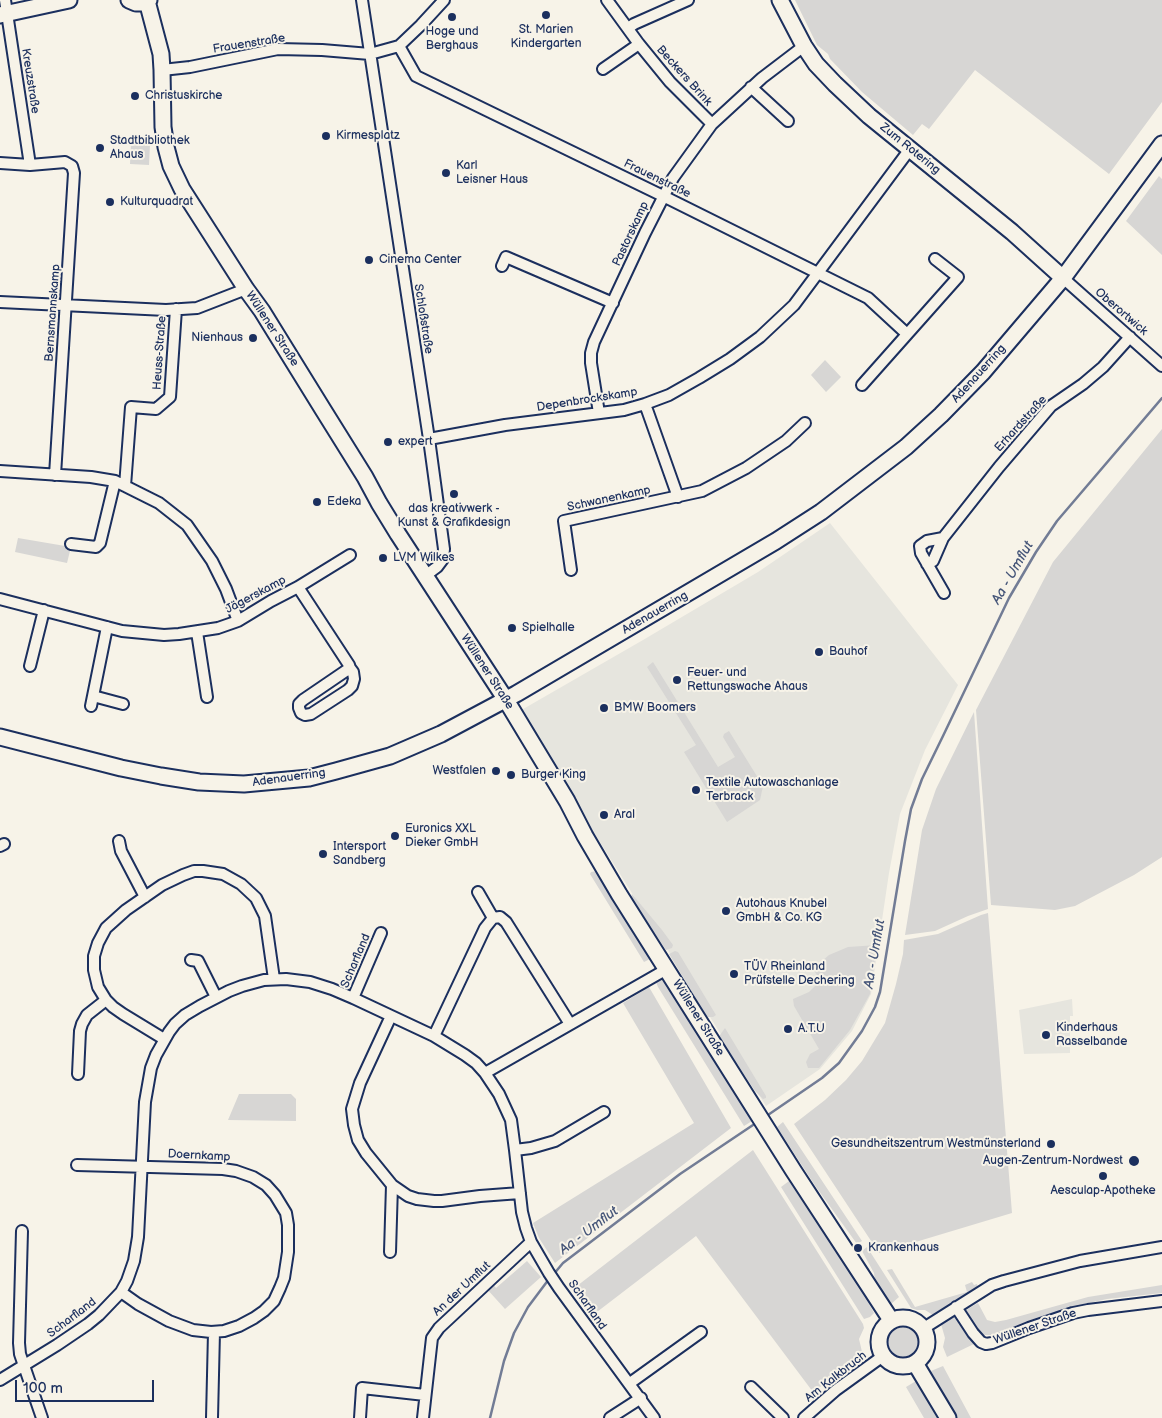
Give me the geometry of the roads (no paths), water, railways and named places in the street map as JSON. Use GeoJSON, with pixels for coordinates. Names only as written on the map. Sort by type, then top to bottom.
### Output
{"type":"FeatureCollection","features":[{"type":"Feature","properties":{"kind":"main road"},"geometry":{"type":"LineString","coordinates":[[4,10],[70,0]]}},
{"type":"Feature","properties":{"kind":"main road"},"geometry":{"type":"LineString","coordinates":[[128,0],[136,3],[148,1]]}},
{"type":"Feature","properties":{"kind":"main road","name":"Zum Rotering"},"geometry":{"type":"LineString","coordinates":[[780,0],[804,46],[816,64],[834,84],[869,116],[1012,232],[1063,278]]}},
{"type":"Feature","properties":{"kind":"main road","name":"Wüllener Straße"},"geometry":{"type":"LineString","coordinates":[[148,1],[162,70],[166,147],[171,166],[186,195],[270,325],[365,477],[398,534],[506,700],[567,801],[619,894],[891,1320]]}},
{"type":"Feature","properties":{"kind":"main road","name":"Adenauerring"},"geometry":{"type":"LineString","coordinates":[[0,737],[121,768],[161,776],[199,782],[244,784],[309,778],[390,756],[441,734],[506,700],[776,541],[821,512],[906,447],[983,372],[1063,278],[1162,144]]}},
{"type":"Feature","properties":{"kind":"main road"},"geometry":{"type":"LineString","coordinates":[[905,1317],[919,1323],[924,1328],[928,1343],[926,1351],[922,1358],[915,1363],[909,1366],[901,1366],[894,1364],[883,1356],[879,1347],[879,1339],[885,1325],[891,1320],[905,1317]]}},
{"type":"Feature","properties":{"kind":"main road"},"geometry":{"type":"LineString","coordinates":[[915,1363],[948,1418]]}},
{"type":"Feature","properties":{"kind":"street","name":"Schloßstraße"},"geometry":{"type":"LineString","coordinates":[[362,0],[444,549],[442,559],[437,567],[425,576]]}},
{"type":"Feature","properties":{"kind":"street"},"geometry":{"type":"LineString","coordinates":[[370,54],[399,46],[444,0]]}},
{"type":"Feature","properties":{"kind":"street","name":"Beckers Brink"},"geometry":{"type":"LineString","coordinates":[[607,0],[670,82],[712,124]]}},
{"type":"Feature","properties":{"kind":"street"},"geometry":{"type":"LineString","coordinates":[[628,28],[688,0]]}},
{"type":"Feature","properties":{"kind":"street","name":"Kreuzstraße"},"geometry":{"type":"LineString","coordinates":[[4,10],[30,165]]}},
{"type":"Feature","properties":{"kind":"street","name":"Beckers Brink"},"geometry":{"type":"LineString","coordinates":[[603,70],[639,44]]}},
{"type":"Feature","properties":{"kind":"street","name":"Frauenstraße"},"geometry":{"type":"LineString","coordinates":[[399,46],[416,76],[868,298],[907,334]]}},
{"type":"Feature","properties":{"kind":"street","name":"Pastorskamp"},"geometry":{"type":"LineString","coordinates":[[599,413],[591,364],[591,352],[594,342],[673,178],[712,124],[751,87],[804,46]]}},
{"type":"Feature","properties":{"kind":"street","name":"Frauenstraße"},"geometry":{"type":"LineString","coordinates":[[162,70],[190,67],[278,49],[370,54]]}},
{"type":"Feature","properties":{"kind":"street"},"geometry":{"type":"LineString","coordinates":[[751,87],[788,122]]}},
{"type":"Feature","properties":{"kind":"street","name":"Depenbrockskamp"},"geometry":{"type":"LineString","coordinates":[[429,439],[505,425],[624,410],[669,395],[699,378],[730,359],[760,337],[794,305],[910,148]]}},
{"type":"Feature","properties":{"kind":"street","name":"Bernsmannskamp"},"geometry":{"type":"LineString","coordinates":[[30,165],[60,162],[70,164],[74,173],[61,364],[56,475]]}},
{"type":"Feature","properties":{"kind":"street"},"geometry":{"type":"LineString","coordinates":[[0,164],[30,165]]}},
{"type":"Feature","properties":{"kind":"street"},"geometry":{"type":"LineString","coordinates":[[502,266],[506,257],[613,303]]}},
{"type":"Feature","properties":{"kind":"street"},"geometry":{"type":"LineString","coordinates":[[862,385],[958,277],[935,259]]}},
{"type":"Feature","properties":{"kind":"street","name":"Oberortwick"},"geometry":{"type":"LineString","coordinates":[[1063,278],[1162,366]]}},
{"type":"Feature","properties":{"kind":"street","name":"Heuss-Straße"},"geometry":{"type":"LineString","coordinates":[[0,302],[166,310],[197,308],[246,289]]}},
{"type":"Feature","properties":{"kind":"street","name":"Heuss-Straße"},"geometry":{"type":"LineString","coordinates":[[120,483],[131,407],[156,408],[170,397],[176,309]]}},
{"type":"Feature","properties":{"kind":"street","name":"Erhardstraße"},"geometry":{"type":"LineString","coordinates":[[926,564],[934,561],[943,538],[999,467],[1051,406],[1083,384],[1103,367],[1130,337]]}},
{"type":"Feature","properties":{"kind":"street"},"geometry":{"type":"LineString","coordinates":[[645,404],[678,497]]}},
{"type":"Feature","properties":{"kind":"street","name":"Schwanenkamp"},"geometry":{"type":"LineString","coordinates":[[571,570],[564,521],[702,491],[746,468],[786,441],[805,423]]}},
{"type":"Feature","properties":{"kind":"street"},"geometry":{"type":"LineString","coordinates":[[0,471],[91,477],[120,483],[159,502],[188,525],[212,561],[238,621]]}},
{"type":"Feature","properties":{"kind":"street"},"geometry":{"type":"LineString","coordinates":[[71,544],[96,547],[100,543],[120,483]]}},
{"type":"Feature","properties":{"kind":"street"},"geometry":{"type":"LineString","coordinates":[[943,538],[927,540],[920,546],[926,564],[944,593]]}},
{"type":"Feature","properties":{"kind":"street","name":"Jägerskamp"},"geometry":{"type":"LineString","coordinates":[[0,599],[107,627],[142,634],[164,635],[197,632],[218,628],[238,621],[350,555]]}},
{"type":"Feature","properties":{"kind":"street","name":"Jägerskamp"},"geometry":{"type":"LineString","coordinates":[[298,587],[350,668]]}},
{"type":"Feature","properties":{"kind":"street"},"geometry":{"type":"LineString","coordinates":[[30,666],[44,610]]}},
{"type":"Feature","properties":{"kind":"street"},"geometry":{"type":"LineString","coordinates":[[107,627],[92,701],[123,704]]}},
{"type":"Feature","properties":{"kind":"street"},"geometry":{"type":"LineString","coordinates":[[197,632],[207,697]]}},
{"type":"Feature","properties":{"kind":"street"},"geometry":{"type":"LineString","coordinates":[[350,668],[354,679],[352,686],[348,690],[311,714],[305,715],[301,713],[299,704],[303,700],[350,668]]}},
{"type":"Feature","properties":{"kind":"street"},"geometry":{"type":"LineString","coordinates":[[119,841],[121,851],[145,897]]}},
{"type":"Feature","properties":{"kind":"street"},"geometry":{"type":"LineString","coordinates":[[164,1039],[123,1014],[106,1000],[98,987],[94,970],[94,956],[106,928],[116,917],[172,880],[203,870],[213,872],[232,878],[256,898],[264,916],[274,979]]}},
{"type":"Feature","properties":{"kind":"street"},"geometry":{"type":"LineString","coordinates":[[478,892],[493,918]]}},
{"type":"Feature","properties":{"kind":"street"},"geometry":{"type":"LineString","coordinates":[[434,1036],[485,928],[493,918],[500,917],[506,922],[570,1024]]}},
{"type":"Feature","properties":{"kind":"street","name":"Scharfland"},"geometry":{"type":"LineString","coordinates":[[353,998],[381,933]]}},
{"type":"Feature","properties":{"kind":"street"},"geometry":{"type":"LineString","coordinates":[[191,960],[198,961],[216,997]]}},
{"type":"Feature","properties":{"kind":"street"},"geometry":{"type":"LineString","coordinates":[[485,1073],[667,969]]}},
{"type":"Feature","properties":{"kind":"street","name":"Scharfland"},"geometry":{"type":"LineString","coordinates":[[0,1380],[88,1324],[121,1292],[132,1270],[140,1224],[144,1115],[149,1079],[156,1055],[164,1039],[186,1015],[216,997],[242,986],[274,979],[299,980],[310,982],[353,998],[434,1036],[466,1055],[485,1073],[493,1084],[511,1120],[522,1212],[532,1242],[555,1282],[654,1418]]}},
{"type":"Feature","properties":{"kind":"street"},"geometry":{"type":"LineString","coordinates":[[78,1074],[82,1024],[87,1015],[106,1000]]}},
{"type":"Feature","properties":{"kind":"street"},"geometry":{"type":"LineString","coordinates":[[391,1016],[360,1083],[352,1109],[358,1140],[366,1153],[392,1185],[408,1196],[417,1199],[434,1201],[520,1193]]}},
{"type":"Feature","properties":{"kind":"street"},"geometry":{"type":"LineString","coordinates":[[515,1150],[531,1148],[555,1141],[604,1112]]}},
{"type":"Feature","properties":{"kind":"street"},"geometry":{"type":"LineString","coordinates":[[77,1165],[142,1166]]}},
{"type":"Feature","properties":{"kind":"street","name":"Doernkamp"},"geometry":{"type":"LineString","coordinates":[[121,1292],[170,1322],[193,1330],[224,1331],[254,1318],[274,1301],[286,1268],[289,1238],[286,1212],[276,1195],[266,1185],[253,1176],[223,1169],[142,1166]]}},
{"type":"Feature","properties":{"kind":"street"},"geometry":{"type":"LineString","coordinates":[[390,1252],[392,1185]]}},
{"type":"Feature","properties":{"kind":"street"},"geometry":{"type":"LineString","coordinates":[[22,1231],[20,1354],[42,1418]]}},
{"type":"Feature","properties":{"kind":"street","name":"An der Umflut"},"geometry":{"type":"LineString","coordinates":[[423,1418],[432,1338],[439,1328],[532,1242]]}},
{"type":"Feature","properties":{"kind":"street"},"geometry":{"type":"LineString","coordinates":[[924,1328],[992,1285],[1072,1263],[1108,1255],[1162,1247]]}},
{"type":"Feature","properties":{"kind":"street","name":"Wüllener Straße"},"geometry":{"type":"LineString","coordinates":[[956,1307],[973,1333],[981,1342],[986,1344],[1073,1313],[1162,1301]]}},
{"type":"Feature","properties":{"kind":"street"},"geometry":{"type":"LineString","coordinates":[[212,1418],[214,1332]]}},
{"type":"Feature","properties":{"kind":"street"},"geometry":{"type":"LineString","coordinates":[[630,1383],[701,1332]]}},
{"type":"Feature","properties":{"kind":"street","name":"Am Kalkbruch"},"geometry":{"type":"LineString","coordinates":[[804,1418],[836,1390],[883,1356]]}},
{"type":"Feature","properties":{"kind":"street"},"geometry":{"type":"LineString","coordinates":[[750,1387],[783,1418]]}},
{"type":"Feature","properties":{"kind":"street"},"geometry":{"type":"LineString","coordinates":[[360,1418],[362,1388],[425,1395]]}},
{"type":"Feature","properties":{"kind":"street"},"geometry":{"type":"LineString","coordinates":[[610,1418],[641,1398]]}},
{"type":"Feature","properties":{"kind":"waterway","name":"Aa - Umflut"},"geometry":{"type":"LineString","coordinates":[[765,1117],[822,1078],[839,1063],[862,1031],[875,1007],[880,992],[911,809],[922,779],[1009,598],[1036,552],[1057,521],[1162,398]]}},
{"type":"Feature","properties":{"kind":"waterway","name":"Aa - Umflut"},"geometry":{"type":"LineString","coordinates":[[553,1275],[563,1263],[680,1174],[756,1123]]}},
{"type":"Feature","properties":{"kind":"waterway","name":"Aa - Umflut"},"geometry":{"type":"LineString","coordinates":[[490,1418],[504,1361],[514,1333],[528,1307],[549,1279]]}},
{"type":"Feature","properties":{"kind":"place","name":"St. Marien Kindergarten"},"geometry":{"type":"Point","coordinates":[546,15]}},
{"type":"Feature","properties":{"kind":"place","name":"Hoge und Berghaus"},"geometry":{"type":"Point","coordinates":[452,17]}},
{"type":"Feature","properties":{"kind":"place","name":"Christuskirche"},"geometry":{"type":"Point","coordinates":[135,96]}},
{"type":"Feature","properties":{"kind":"place","name":"Kirmesplatz"},"geometry":{"type":"Point","coordinates":[326,136]}},
{"type":"Feature","properties":{"kind":"place","name":"Stadtbibliothek Ahaus"},"geometry":{"type":"Point","coordinates":[100,148]}},
{"type":"Feature","properties":{"kind":"place","name":"Karl Leisner Haus"},"geometry":{"type":"Point","coordinates":[446,173]}},
{"type":"Feature","properties":{"kind":"place","name":"Kulturquadrat"},"geometry":{"type":"Point","coordinates":[110,202]}},
{"type":"Feature","properties":{"kind":"place","name":"Cinema Center"},"geometry":{"type":"Point","coordinates":[369,260]}},
{"type":"Feature","properties":{"kind":"place","name":"Nienhaus"},"geometry":{"type":"Point","coordinates":[253,338]}},
{"type":"Feature","properties":{"kind":"place","name":"expert"},"geometry":{"type":"Point","coordinates":[388,442]}},
{"type":"Feature","properties":{"kind":"place","name":"das kreativwerk - Kunst & Grafikdesign"},"geometry":{"type":"Point","coordinates":[454,494]}},
{"type":"Feature","properties":{"kind":"place","name":"Edeka"},"geometry":{"type":"Point","coordinates":[317,502]}},
{"type":"Feature","properties":{"kind":"place","name":"LVM Wilkes"},"geometry":{"type":"Point","coordinates":[383,558]}},
{"type":"Feature","properties":{"kind":"place","name":"Spielhalle"},"geometry":{"type":"Point","coordinates":[512,628]}},
{"type":"Feature","properties":{"kind":"place","name":"Bauhof"},"geometry":{"type":"Point","coordinates":[819,652]}},
{"type":"Feature","properties":{"kind":"place","name":"Feuer- und Rettungswache Ahaus"},"geometry":{"type":"Point","coordinates":[677,680]}},
{"type":"Feature","properties":{"kind":"place","name":"BMW Boomers"},"geometry":{"type":"Point","coordinates":[604,708]}},
{"type":"Feature","properties":{"kind":"place","name":"Westfalen"},"geometry":{"type":"Point","coordinates":[496,771]}},
{"type":"Feature","properties":{"kind":"place","name":"Burger King"},"geometry":{"type":"Point","coordinates":[511,775]}},
{"type":"Feature","properties":{"kind":"place","name":"Textile Autowaschanlage Terbrack"},"geometry":{"type":"Point","coordinates":[696,790]}},
{"type":"Feature","properties":{"kind":"place","name":"Aral"},"geometry":{"type":"Point","coordinates":[604,815]}},
{"type":"Feature","properties":{"kind":"place","name":"Euronics XXL Dieker GmbH"},"geometry":{"type":"Point","coordinates":[395,836]}},
{"type":"Feature","properties":{"kind":"place","name":"Intersport Sandberg"},"geometry":{"type":"Point","coordinates":[323,854]}},
{"type":"Feature","properties":{"kind":"place","name":"Autohaus Knubel GmbH & Co. KG"},"geometry":{"type":"Point","coordinates":[726,911]}},
{"type":"Feature","properties":{"kind":"place","name":"TÜV Rheinland Prüfstelle Dechering"},"geometry":{"type":"Point","coordinates":[734,974]}},
{"type":"Feature","properties":{"kind":"place","name":"A.T.U"},"geometry":{"type":"Point","coordinates":[788,1029]}},
{"type":"Feature","properties":{"kind":"place","name":"Kinderhaus Rasselbande"},"geometry":{"type":"Point","coordinates":[1046,1035]}},
{"type":"Feature","properties":{"kind":"place","name":"Gesundheitszentrum Westmünsterland"},"geometry":{"type":"Point","coordinates":[1051,1144]}},
{"type":"Feature","properties":{"kind":"place","name":"Augen-Zentrum-Nordwest"},"geometry":{"type":"Point","coordinates":[1134,1161]}},
{"type":"Feature","properties":{"kind":"place","name":"Aesculap-Apotheke"},"geometry":{"type":"Point","coordinates":[1103,1176]}},
{"type":"Feature","properties":{"kind":"place","name":"Krankenhaus"},"geometry":{"type":"Point","coordinates":[858,1248]}}]}
